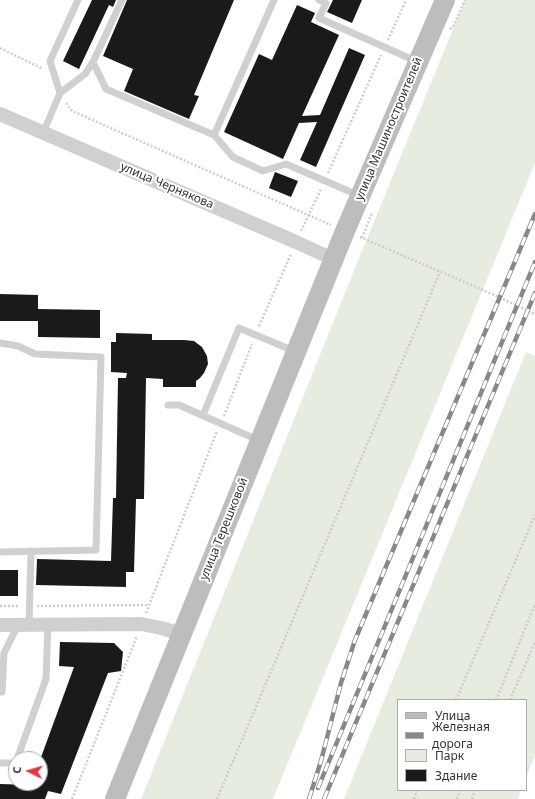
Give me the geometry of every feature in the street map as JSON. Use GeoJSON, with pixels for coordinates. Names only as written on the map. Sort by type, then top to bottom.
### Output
{"type":"FeatureCollection","features":[{"type":"Feature","properties":{"kind":"main road","name":"улица Машиностроителей"},"geometry":{"type":"LineString","coordinates":[[334,259],[445,0]]}},
{"type":"Feature","properties":{"kind":"main road","name":"улица Терешковой"},"geometry":{"type":"LineString","coordinates":[[115,799],[334,259]]}},
{"type":"Feature","properties":{"kind":"street","name":"улица Чернякова"},"geometry":{"type":"LineString","coordinates":[[0,114],[334,259]]}},
{"type":"Feature","properties":{"kind":"street"},"geometry":{"type":"LineString","coordinates":[[0,625],[141,624],[182,634]]}},
{"type":"Feature","properties":{"kind":"lane"},"geometry":{"type":"LineString","coordinates":[[60,93],[50,61],[78,0]]}},
{"type":"Feature","properties":{"kind":"lane"},"geometry":{"type":"LineString","coordinates":[[43,133],[60,93],[85,74],[93,62],[122,0]]}},
{"type":"Feature","properties":{"kind":"lane"},"geometry":{"type":"LineString","coordinates":[[214,135],[274,0]]}},
{"type":"Feature","properties":{"kind":"lane"},"geometry":{"type":"LineString","coordinates":[[319,0],[326,3],[319,18],[418,62]]}},
{"type":"Feature","properties":{"kind":"lane"},"geometry":{"type":"LineString","coordinates":[[93,62],[106,89],[214,135],[233,158],[263,171],[286,164],[360,196]]}},
{"type":"Feature","properties":{"kind":"lane"},"geometry":{"type":"LineString","coordinates":[[203,415],[239,328],[296,352]]}},
{"type":"Feature","properties":{"kind":"lane"},"geometry":{"type":"LineString","coordinates":[[0,343],[18,346],[35,354],[101,357],[96,550],[0,552]]}},
{"type":"Feature","properties":{"kind":"lane"},"geometry":{"type":"LineString","coordinates":[[168,405],[179,405],[260,441]]}},
{"type":"Feature","properties":{"kind":"lane"},"geometry":{"type":"LineString","coordinates":[[0,692],[2,692],[4,652],[23,625],[29,606],[31,551]]}},
{"type":"Feature","properties":{"kind":"lane"},"geometry":{"type":"LineString","coordinates":[[19,751],[46,679],[48,624]]}},
{"type":"Feature","properties":{"kind":"path"},"geometry":{"type":"LineString","coordinates":[[72,799],[256,335],[308,215],[325,181],[406,0]]}},
{"type":"Feature","properties":{"kind":"path"},"geometry":{"type":"LineString","coordinates":[[0,48],[43,69]]}},
{"type":"Feature","properties":{"kind":"path"},"geometry":{"type":"LineString","coordinates":[[60,93],[72,111],[535,314]]}},
{"type":"Feature","properties":{"kind":"path"},"geometry":{"type":"LineString","coordinates":[[217,799],[440,272]]}},
{"type":"Feature","properties":{"kind":"path"},"geometry":{"type":"LineString","coordinates":[[456,699],[535,515]]}},
{"type":"Feature","properties":{"kind":"path"},"geometry":{"type":"LineString","coordinates":[[496,699],[535,604]]}},
{"type":"Feature","properties":{"kind":"path"},"geometry":{"type":"LineString","coordinates":[[0,606],[149,605]]}},
{"type":"Feature","properties":{"kind":"path"},"geometry":{"type":"LineString","coordinates":[[510,699],[535,642]]}},
{"type":"Feature","properties":{"kind":"green space"},"geometry":{"type":"Polygon","coordinates":[[[465,0],[535,0],[535,163],[273,799],[141,799],[355,268],[465,0]]]}},
{"type":"Feature","properties":{"kind":"green space"},"geometry":{"type":"Polygon","coordinates":[[[526,352],[535,356],[535,755],[527,775],[527,699],[397,699],[397,791],[521,791],[518,799],[344,799],[526,352]]]}},
{"type":"Feature","properties":{"kind":"building"},"geometry":{"type":"Polygon","coordinates":[[[92,0],[116,0],[113,7],[109,5],[79,69],[63,61],[92,0]]]}},
{"type":"Feature","properties":{"kind":"building"},"geometry":{"type":"Polygon","coordinates":[[[127,0],[234,0],[194,95],[199,96],[189,119],[124,91],[133,69],[103,56],[127,0]]]}},
{"type":"Feature","properties":{"kind":"building"},"geometry":{"type":"Polygon","coordinates":[[[333,0],[362,0],[352,23],[327,12],[333,0]]]}},
{"type":"Feature","properties":{"kind":"building"},"geometry":{"type":"Polygon","coordinates":[[[297,5],[315,13],[311,22],[339,35],[302,116],[320,115],[349,48],[365,55],[316,167],[300,160],[317,122],[299,123],[283,159],[224,132],[259,54],[272,60],[297,5]]]}},
{"type":"Feature","properties":{"kind":"building"},"geometry":{"type":"Polygon","coordinates":[[[275,172],[298,181],[291,197],[269,188],[275,172]]]}},
{"type":"Feature","properties":{"kind":"building"},"geometry":{"type":"Polygon","coordinates":[[[0,294],[38,295],[38,309],[100,310],[100,338],[38,337],[38,321],[0,321],[0,294]]]}},
{"type":"Feature","properties":{"kind":"building"},"geometry":{"type":"Polygon","coordinates":[[[116,333],[152,334],[152,340],[194,341],[202,347],[207,356],[208,364],[204,373],[196,381],[196,387],[163,387],[163,379],[146,378],[144,499],[136,499],[134,572],[126,572],[126,587],[36,585],[37,559],[111,561],[113,498],[116,498],[118,378],[126,378],[127,373],[111,372],[111,342],[116,342],[116,333]]]}},
{"type":"Feature","properties":{"kind":"building"},"geometry":{"type":"Polygon","coordinates":[[[0,570],[18,570],[18,596],[0,596],[0,570]]]}},
{"type":"Feature","properties":{"kind":"building"},"geometry":{"type":"Polygon","coordinates":[[[60,642],[114,643],[123,652],[121,671],[108,673],[61,794],[48,791],[48,751],[43,751],[74,667],[59,666],[60,642]]]}},
{"type":"Feature","properties":{"kind":"building"},"geometry":{"type":"Polygon","coordinates":[[[0,784],[8,784],[8,791],[48,791],[45,799],[0,799],[0,784]]]}},
{"type":"Feature","properties":{"kind":"railway"},"geometry":{"type":"LineString","coordinates":[[309,799],[321,761],[341,683],[355,640],[535,214]]}},
{"type":"Feature","properties":{"kind":"railway"},"geometry":{"type":"LineString","coordinates":[[318,788],[535,262]]}},
{"type":"Feature","properties":{"kind":"railway"},"geometry":{"type":"LineString","coordinates":[[324,799],[535,293]]}}]}
